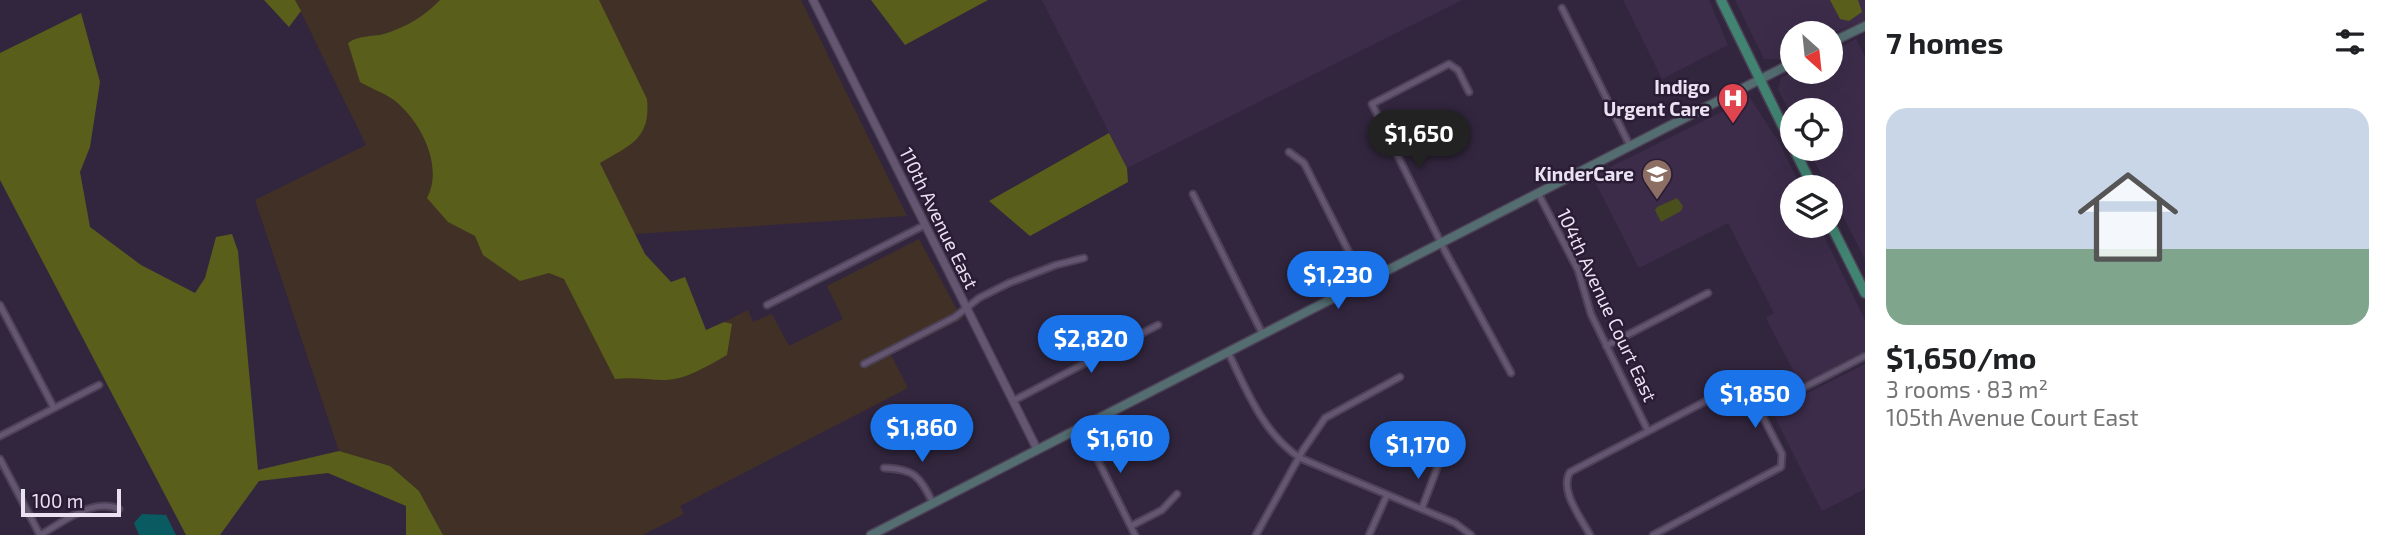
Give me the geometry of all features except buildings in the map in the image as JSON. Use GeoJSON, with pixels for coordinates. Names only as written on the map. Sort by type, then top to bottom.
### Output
{"type":"FeatureCollection","features":[{"type":"Feature","properties":{"kind":"main road"},"geometry":{"type":"LineString","coordinates":[[1721,0],[1780,121]]}},
{"type":"Feature","properties":{"kind":"main road"},"geometry":{"type":"LineString","coordinates":[[1843,37],[1865,26]]}},
{"type":"Feature","properties":{"kind":"main road"},"geometry":{"type":"LineString","coordinates":[[871,535],[1780,69]]}},
{"type":"Feature","properties":{"kind":"main road"},"geometry":{"type":"LineString","coordinates":[[1838,238],[1865,293]]}},
{"type":"Feature","properties":{"kind":"street","name":"110th Avenue East"},"geometry":{"type":"LineString","coordinates":[[813,0],[1037,449]]}},
{"type":"Feature","properties":{"kind":"street"},"geometry":{"type":"LineString","coordinates":[[1562,8],[1630,146]]}},
{"type":"Feature","properties":{"kind":"street"},"geometry":{"type":"LineString","coordinates":[[1469,92],[1458,70],[1449,64],[1372,102],[1373,109],[1441,242],[1511,373]]}},
{"type":"Feature","properties":{"kind":"street"},"geometry":{"type":"LineString","coordinates":[[1289,152],[1304,163],[1364,282]]}},
{"type":"Feature","properties":{"kind":"street","name":"104th Avenue Court East"},"geometry":{"type":"LineString","coordinates":[[1538,193],[1578,270],[1586,302],[1648,431]]}},
{"type":"Feature","properties":{"kind":"street"},"geometry":{"type":"LineString","coordinates":[[1194,194],[1262,333]]}},
{"type":"Feature","properties":{"kind":"street"},"geometry":{"type":"LineString","coordinates":[[767,305],[925,225]]}},
{"type":"Feature","properties":{"kind":"street"},"geometry":{"type":"LineString","coordinates":[[864,364],[1034,272],[1084,258]]}},
{"type":"Feature","properties":{"kind":"street"},"geometry":{"type":"LineString","coordinates":[[1606,346],[1708,293]]}},
{"type":"Feature","properties":{"kind":"street"},"geometry":{"type":"LineString","coordinates":[[0,305],[54,408]]}},
{"type":"Feature","properties":{"kind":"street"},"geometry":{"type":"LineString","coordinates":[[1013,401],[1158,325]]}},
{"type":"Feature","properties":{"kind":"street"},"geometry":{"type":"LineString","coordinates":[[1228,352],[1270,432],[1300,458],[1422,508],[1455,523],[1471,535]]}},
{"type":"Feature","properties":{"kind":"street"},"geometry":{"type":"LineString","coordinates":[[1760,410],[1865,356]]}},
{"type":"Feature","properties":{"kind":"street"},"geometry":{"type":"LineString","coordinates":[[1256,535],[1325,418],[1401,377]]}},
{"type":"Feature","properties":{"kind":"street"},"geometry":{"type":"LineString","coordinates":[[0,436],[99,385]]}},
{"type":"Feature","properties":{"kind":"street"},"geometry":{"type":"LineString","coordinates":[[1590,535],[1567,490],[1567,478],[1574,468],[1731,388],[1741,387],[1751,393],[1782,454],[1782,465],[1777,471],[1653,535]]}},
{"type":"Feature","properties":{"kind":"street"},"geometry":{"type":"LineString","coordinates":[[1082,426],[1135,535]]}},
{"type":"Feature","properties":{"kind":"street"},"geometry":{"type":"LineString","coordinates":[[0,459],[40,535],[90,508],[110,505],[119,509]]}},
{"type":"Feature","properties":{"kind":"street"},"geometry":{"type":"LineString","coordinates":[[1422,508],[1440,464]]}},
{"type":"Feature","properties":{"kind":"street"},"geometry":{"type":"LineString","coordinates":[[884,468],[903,468],[913,473],[933,503]]}},
{"type":"Feature","properties":{"kind":"street"},"geometry":{"type":"LineString","coordinates":[[1130,526],[1162,510],[1177,494]]}},
{"type":"Feature","properties":{"kind":"street"},"geometry":{"type":"LineString","coordinates":[[1369,535],[1387,495]]}},
{"type":"Feature","properties":{"kind":"shaded area"},"geometry":{"type":"Polygon","coordinates":[[[295,0],[801,0],[907,216],[635,234],[522,3],[397,64],[689,340],[748,310],[753,322],[772,314],[789,346],[843,319],[827,286],[919,239],[962,319],[891,355],[908,388],[680,506],[684,514],[643,535],[443,535],[419,491],[339,451],[255,200],[366,145],[295,0]]]}},
{"type":"Feature","properties":{"kind":"shaded area"},"geometry":{"type":"Polygon","coordinates":[[[1042,0],[1462,0],[1127,168],[1042,0]]]}},
{"type":"Feature","properties":{"kind":"shaded area"},"geometry":{"type":"Polygon","coordinates":[[[1623,0],[1709,0],[1728,45],[1662,79],[1623,0]]]}},
{"type":"Feature","properties":{"kind":"shaded area"},"geometry":{"type":"Polygon","coordinates":[[[1735,0],[1865,0],[1865,20],[1843,29],[1843,21],[1780,21],[1780,59],[1764,59],[1735,0]]]}},
{"type":"Feature","properties":{"kind":"shaded area"},"geometry":{"type":"Polygon","coordinates":[[[1856,39],[1865,57],[1865,259],[1843,217],[1843,175],[1821,175],[1814,161],[1843,161],[1843,98],[1782,98],[1778,89],[1780,82],[1780,84],[1843,84],[1843,46],[1856,39]]]}},
{"type":"Feature","properties":{"kind":"shaded area"},"geometry":{"type":"Polygon","coordinates":[[[1750,98],[1780,144],[1780,161],[1788,161],[1795,175],[1780,175],[1780,238],[1825,238],[1865,320],[1865,351],[1800,384],[1766,318],[1774,313],[1728,223],[1639,268],[1592,176],[1750,98]]]}},
{"type":"Feature","properties":{"kind":"shaded area"},"geometry":{"type":"Polygon","coordinates":[[[1677,198],[1683,206],[1681,211],[1661,222],[1655,210],[1657,207],[1677,198]]]}},
{"type":"Feature","properties":{"kind":"shaded area"},"geometry":{"type":"Polygon","coordinates":[[[1865,364],[1865,489],[1822,511],[1772,411],[1865,364]]]}},
{"type":"Feature","properties":{"kind":"shaded area"},"geometry":{"type":"Polygon","coordinates":[[[142,514],[166,515],[176,535],[139,535],[134,523],[142,514]]]}},
{"type":"Feature","properties":{"kind":"green space"},"geometry":{"type":"Polygon","coordinates":[[[264,0],[295,0],[301,11],[289,27],[264,0]]]}},
{"type":"Feature","properties":{"kind":"green space"},"geometry":{"type":"Polygon","coordinates":[[[440,0],[599,0],[647,99],[646,123],[642,132],[621,151],[600,163],[645,254],[671,282],[685,277],[706,330],[724,322],[732,324],[727,355],[681,378],[615,379],[564,279],[549,273],[520,281],[483,255],[475,236],[448,222],[427,198],[433,173],[427,145],[421,132],[394,100],[360,82],[348,43],[400,28],[421,16],[440,0]]]}},
{"type":"Feature","properties":{"kind":"green space"},"geometry":{"type":"Polygon","coordinates":[[[871,0],[988,0],[905,45],[871,0]]]}},
{"type":"Feature","properties":{"kind":"green space"},"geometry":{"type":"Polygon","coordinates":[[[1830,0],[1858,0],[1862,12],[1849,21],[1840,19],[1830,0]]]}},
{"type":"Feature","properties":{"kind":"green space"},"geometry":{"type":"Polygon","coordinates":[[[81,13],[100,82],[90,147],[80,172],[90,227],[141,265],[195,293],[205,278],[216,237],[232,234],[238,251],[258,470],[339,451],[390,466],[419,491],[443,535],[406,535],[406,506],[328,473],[259,481],[220,535],[186,535],[0,180],[0,53],[81,13]]]}},
{"type":"Feature","properties":{"kind":"green space"},"geometry":{"type":"Polygon","coordinates":[[[1109,133],[1127,168],[1128,182],[1030,236],[989,201],[1109,133]]]}},
{"type":"Feature","properties":{"kind":"place","name":"Indigo Urgent Care"},"geometry":{"type":"Point","coordinates":[1733,125]}},
{"type":"Feature","properties":{"kind":"place","name":"KinderCare"},"geometry":{"type":"Point","coordinates":[1657,201]}}]}
